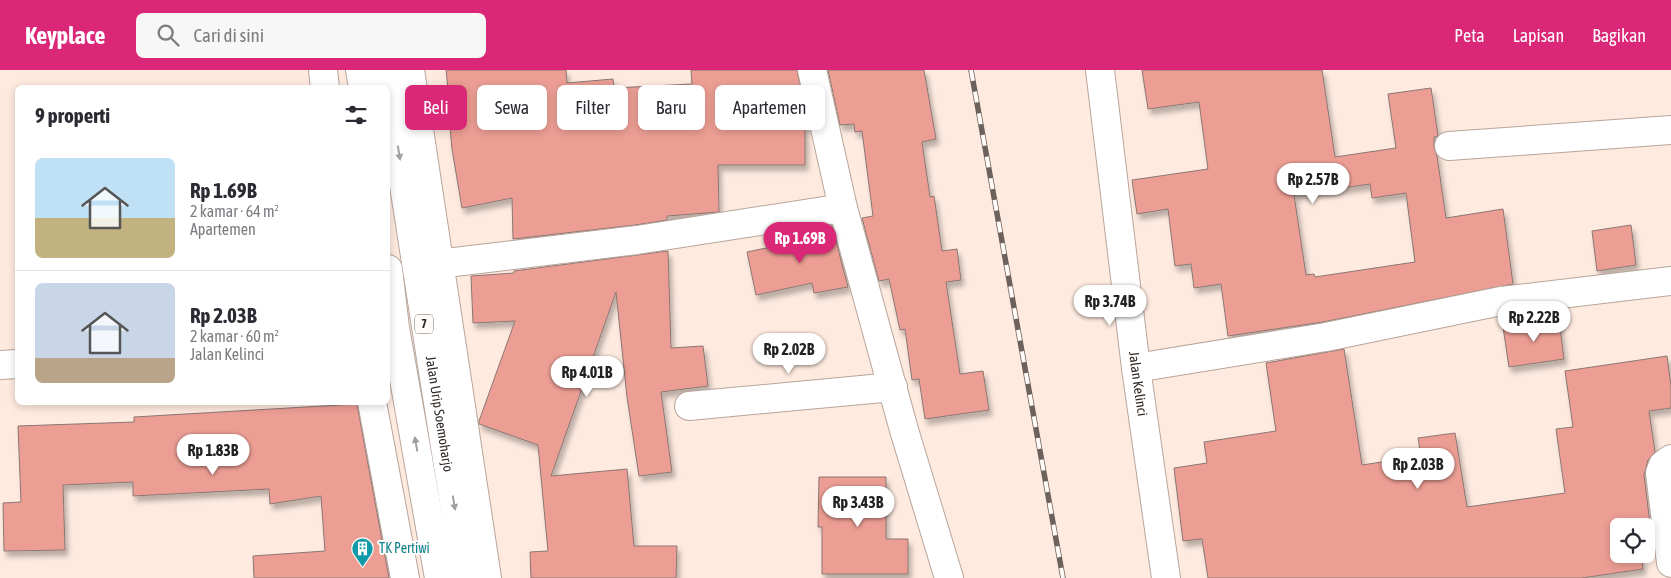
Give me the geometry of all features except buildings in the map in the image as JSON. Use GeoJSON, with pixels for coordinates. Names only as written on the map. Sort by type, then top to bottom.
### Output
{"type":"FeatureCollection","features":[{"type":"Feature","properties":{"kind":"main road"},"geometry":{"type":"LineString","coordinates":[[322,70],[324,85]]}},
{"type":"Feature","properties":{"kind":"main road"},"geometry":{"type":"LineString","coordinates":[[360,70],[362,85]]}},
{"type":"Feature","properties":{"kind":"main road","name":"Jalan Urip Soemoharjo"},"geometry":{"type":"LineString","coordinates":[[386,70],[389,85]]}},
{"type":"Feature","properties":{"kind":"main road"},"geometry":{"type":"LineString","coordinates":[[410,70],[428,265],[487,578]]}},
{"type":"Feature","properties":{"kind":"main road"},"geometry":{"type":"LineString","coordinates":[[812,70],[843,208],[949,578]]}},
{"type":"Feature","properties":{"kind":"main road","name":"Jalan Kelinci"},"geometry":{"type":"LineString","coordinates":[[1100,70],[1136,368],[1166,578]]}},
{"type":"Feature","properties":{"kind":"main road","name":"Jalan Urip Soemoharjo"},"geometry":{"type":"LineString","coordinates":[[390,89],[428,265],[424,326],[466,578]]}},
{"type":"Feature","properties":{"kind":"main road"},"geometry":{"type":"LineString","coordinates":[[1448,146],[1671,130]]}},
{"type":"Feature","properties":{"kind":"main road"},"geometry":{"type":"LineString","coordinates":[[428,265],[637,240],[843,208]]}},
{"type":"Feature","properties":{"kind":"main road"},"geometry":{"type":"LineString","coordinates":[[1136,368],[1326,337],[1502,301],[1671,280]]}},
{"type":"Feature","properties":{"kind":"main road","name":"Jalan Urip Soemoharjo"},"geometry":{"type":"LineString","coordinates":[[390,308],[391,328],[439,578]]}},
{"type":"Feature","properties":{"kind":"main road"},"geometry":{"type":"LineString","coordinates":[[0,365],[15,364]]}},
{"type":"Feature","properties":{"kind":"main road"},"geometry":{"type":"LineString","coordinates":[[688,406],[893,387]]}},
{"type":"Feature","properties":{"kind":"main road"},"geometry":{"type":"LineString","coordinates":[[373,405],[405,578]]}},
{"type":"Feature","properties":{"kind":"main road"},"geometry":{"type":"LineString","coordinates":[[1671,459],[1663,465],[1660,473],[1671,563]]}},
{"type":"Feature","properties":{"kind":"railway"},"geometry":{"type":"LineString","coordinates":[[971,70],[1063,578]]}},
{"type":"Feature","properties":{"kind":"place","name":"TK Pertiwi"},"geometry":{"type":"Point","coordinates":[363,567]}}]}
